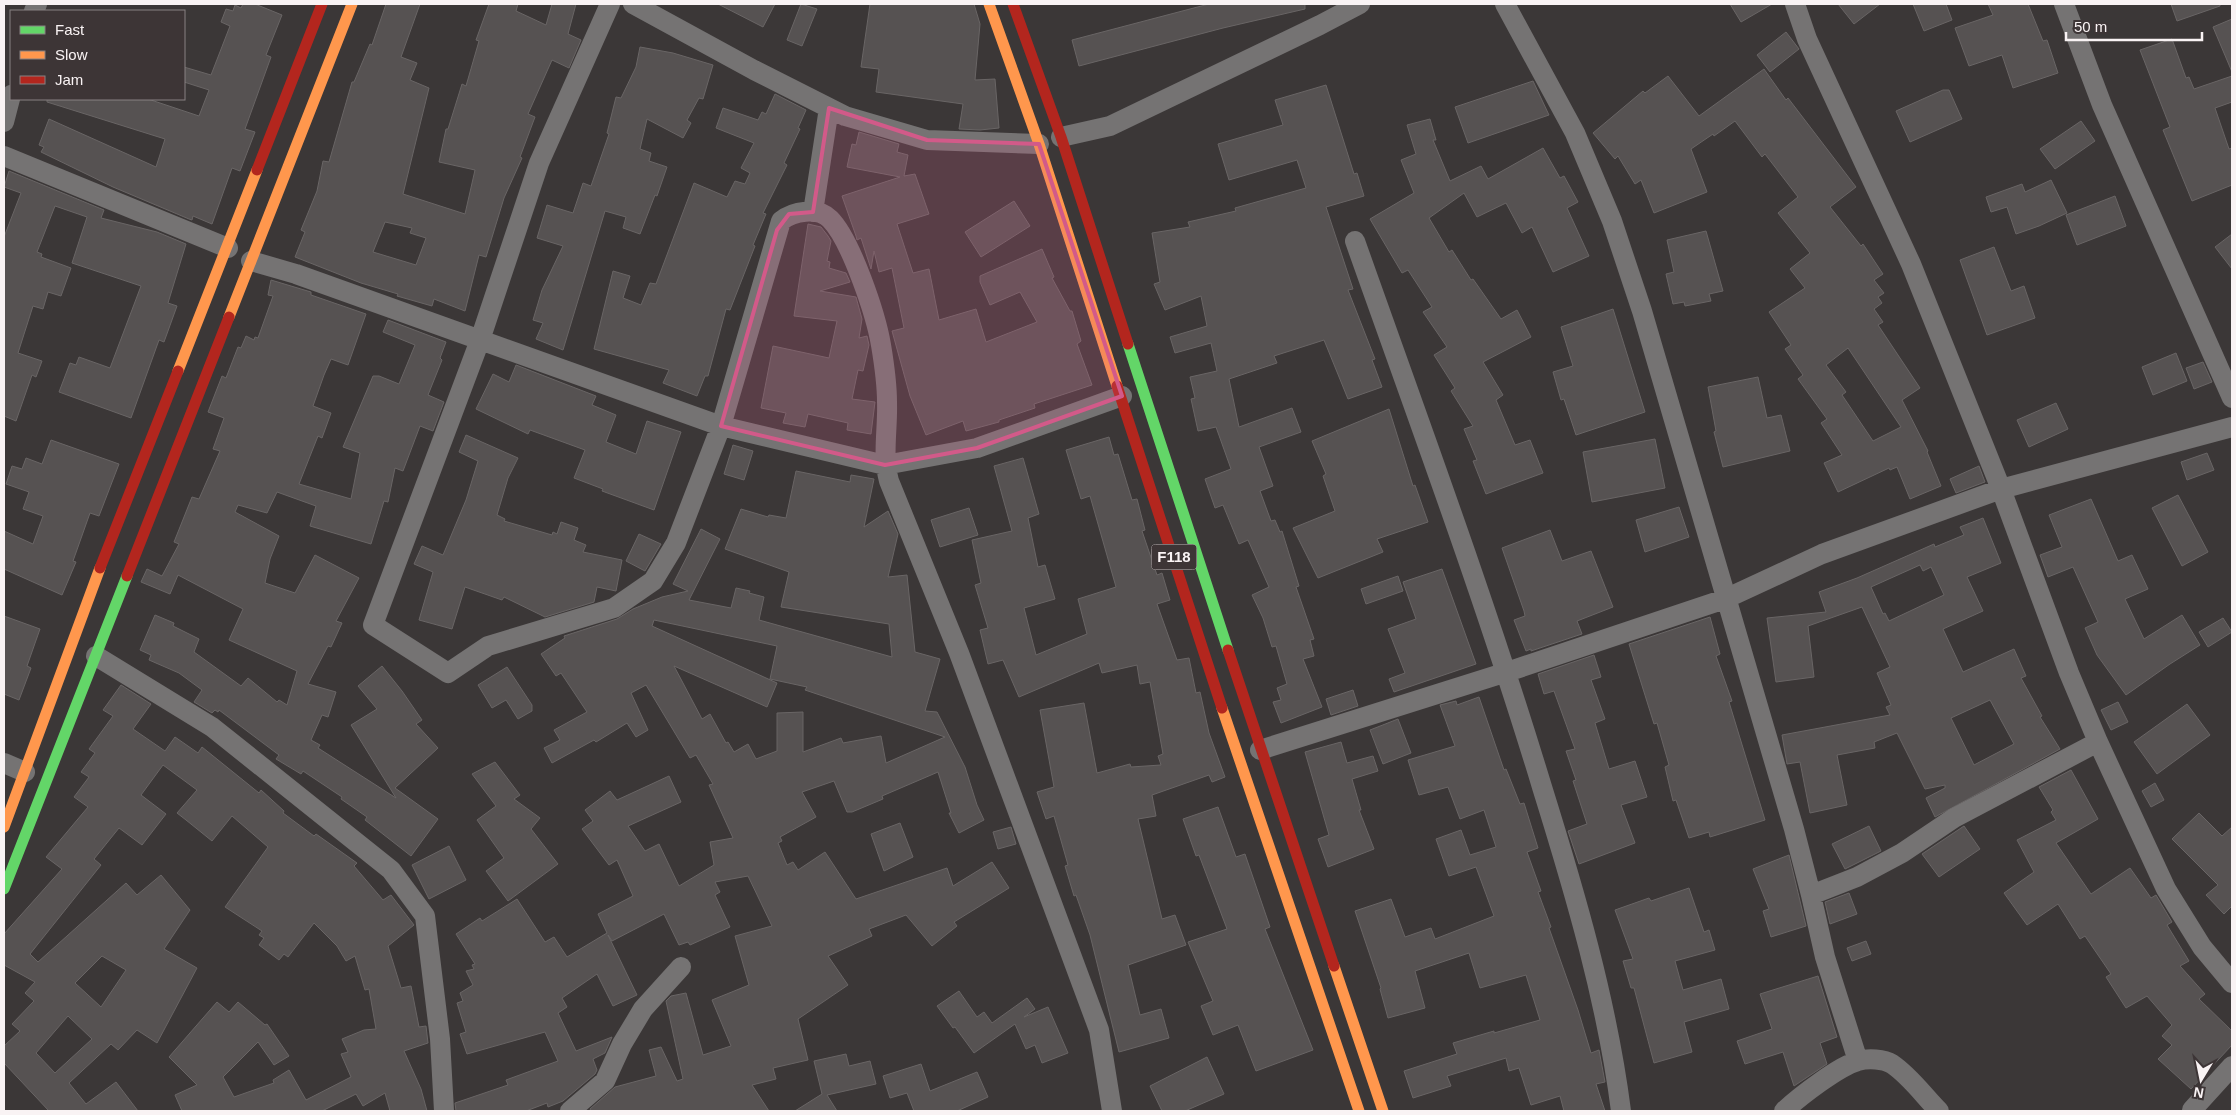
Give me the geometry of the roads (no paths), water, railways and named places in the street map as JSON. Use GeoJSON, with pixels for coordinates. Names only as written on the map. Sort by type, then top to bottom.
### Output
{"type":"FeatureCollection","features":[{"type":"Feature","properties":{"kind":"main road"},"geometry":{"type":"LineString","coordinates":[[4,827],[100,569],[146,492],[251,261],[308,78],[322,4]]}},
{"type":"Feature","properties":{"kind":"main road"},"geometry":{"type":"LineString","coordinates":[[4,889],[96,656],[146,492],[228,248],[308,78],[352,4]]}},
{"type":"Feature","properties":{"kind":"main road","name":"F118"},"geometry":{"type":"LineString","coordinates":[[989,4],[1039,144],[1238,758],[1359,1111]]}},
{"type":"Feature","properties":{"kind":"main road","name":"F118"},"geometry":{"type":"LineString","coordinates":[[1013,4],[1060,137],[1260,750],[1383,1111]]}},
{"type":"Feature","properties":{"kind":"street"},"geometry":{"type":"LineString","coordinates":[[610,4],[538,163],[480,340],[374,625],[448,673],[488,646],[614,608],[653,581],[676,542],[721,426],[781,220],[789,214],[800,212],[813,212],[829,217],[841,233],[868,294],[881,344],[887,401],[885,465],[896,498],[959,653],[1030,838],[1100,1030],[1110,1110]]}},
{"type":"Feature","properties":{"kind":"street"},"geometry":{"type":"LineString","coordinates":[[633,4],[754,70],[845,116],[927,140],[1039,144]]}},
{"type":"Feature","properties":{"kind":"street"},"geometry":{"type":"LineString","coordinates":[[1060,137],[1110,126],[1360,4]]}},
{"type":"Feature","properties":{"kind":"street"},"geometry":{"type":"LineString","coordinates":[[1505,4],[1576,133],[1612,221],[1642,310],[1812,895],[1824,957],[1858,1061]]}},
{"type":"Feature","properties":{"kind":"street"},"geometry":{"type":"LineString","coordinates":[[1795,4],[1807,39],[1911,264],[2001,489],[2069,673],[2098,742],[2166,889],[2202,948],[2232,983]]}},
{"type":"Feature","properties":{"kind":"street"},"geometry":{"type":"LineString","coordinates":[[2064,4],[2102,105],[2232,398]]}},
{"type":"Feature","properties":{"kind":"street"},"geometry":{"type":"LineString","coordinates":[[4,122],[10,99]]}},
{"type":"Feature","properties":{"kind":"street"},"geometry":{"type":"LineString","coordinates":[[813,212],[829,108]]}},
{"type":"Feature","properties":{"kind":"street"},"geometry":{"type":"LineString","coordinates":[[4,156],[228,248]]}},
{"type":"Feature","properties":{"kind":"street"},"geometry":{"type":"LineString","coordinates":[[1355,241],[1507,672],[1572,886],[1600,997],[1621,1111]]}},
{"type":"Feature","properties":{"kind":"street"},"geometry":{"type":"LineString","coordinates":[[251,261],[296,274],[721,426],[885,465],[978,448],[1122,396]]}},
{"type":"Feature","properties":{"kind":"street"},"geometry":{"type":"LineString","coordinates":[[1260,750],[1507,672],[1725,599],[1822,554],[2001,489],[2232,427]]}},
{"type":"Feature","properties":{"kind":"street"},"geometry":{"type":"LineString","coordinates":[[96,656],[212,727],[391,870],[425,916],[440,1039],[444,1111]]}},
{"type":"Feature","properties":{"kind":"street"},"geometry":{"type":"LineString","coordinates":[[1812,895],[1902,854],[1954,818],[2098,742]]}},
{"type":"Feature","properties":{"kind":"street"},"geometry":{"type":"LineString","coordinates":[[4,763],[25,772]]}},
{"type":"Feature","properties":{"kind":"street"},"geometry":{"type":"LineString","coordinates":[[570,1111],[605,1081],[622,1044],[643,1009],[681,967]]}},
{"type":"Feature","properties":{"kind":"street"},"geometry":{"type":"LineString","coordinates":[[1784,1111],[1831,1076],[1858,1061],[1878,1060],[1891,1063],[1904,1073],[1939,1111]]}},
{"type":"Feature","properties":{"kind":"street"},"geometry":{"type":"LineString","coordinates":[[2192,1110],[2232,1066]]}}]}
